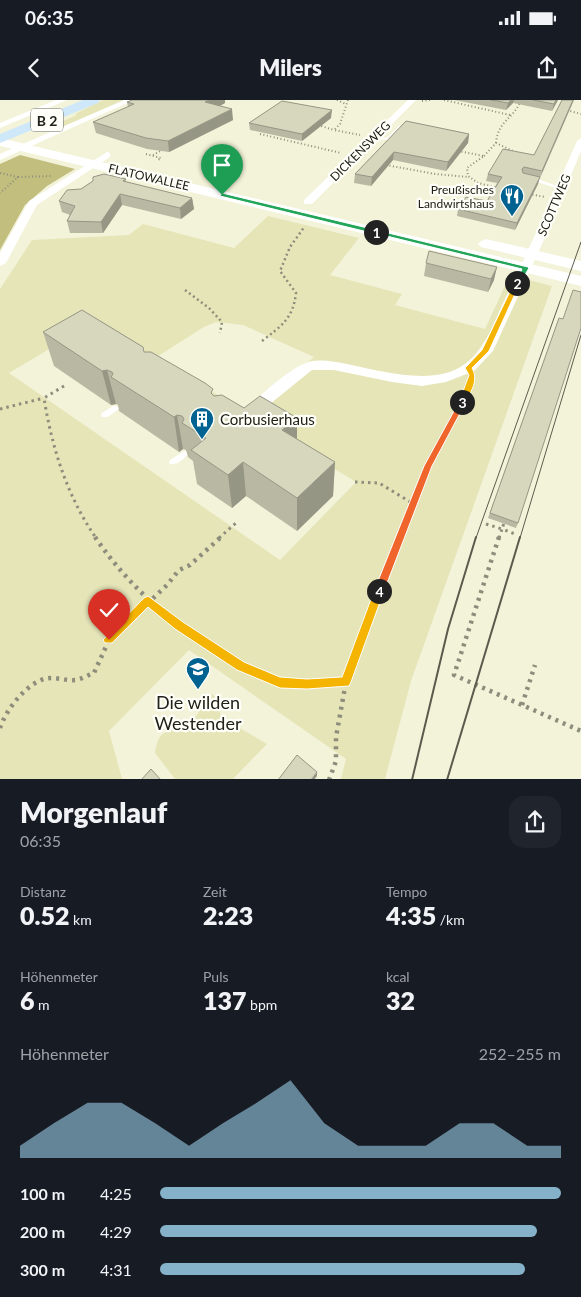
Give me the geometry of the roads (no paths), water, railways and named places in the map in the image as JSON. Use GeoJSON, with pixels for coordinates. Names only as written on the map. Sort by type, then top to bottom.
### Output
{"type":"FeatureCollection","features":[{"type":"Feature","properties":{"kind":"main road","name":"B 2"},"geometry":{"type":"LineString","coordinates":[[0,141],[14,133],[94,100]]}},
{"type":"Feature","properties":{"kind":"main road","name":"FLATOWALLEE"},"geometry":{"type":"LineString","coordinates":[[14,133],[107,155],[526,268],[546,265],[581,266]]}},
{"type":"Feature","properties":{"kind":"main road","name":"FLATOWALLEE"},"geometry":{"type":"LineString","coordinates":[[0,141],[92,164],[532,255],[546,265],[581,282]]}},
{"type":"Feature","properties":{"kind":"street"},"geometry":{"type":"LineString","coordinates":[[0,126],[63,100]]}},
{"type":"Feature","properties":{"kind":"street"},"geometry":{"type":"LineString","coordinates":[[0,157],[130,100]]}},
{"type":"Feature","properties":{"kind":"street","name":"DICKENSWEG"},"geometry":{"type":"LineString","coordinates":[[303,208],[368,137],[412,100]]}},
{"type":"Feature","properties":{"kind":"street"},"geometry":{"type":"LineString","coordinates":[[0,132],[14,133]]}},
{"type":"Feature","properties":{"kind":"street","name":"SCOTTWEG"},"geometry":{"type":"LineString","coordinates":[[245,416],[301,371],[310,366],[334,366],[392,378],[422,381],[441,379],[469,368],[486,351],[516,284],[532,255],[581,141]]}},
{"type":"Feature","properties":{"kind":"street"},"geometry":{"type":"LineString","coordinates":[[0,263],[33,203],[107,155]]}},
{"type":"Feature","properties":{"kind":"lane"},"geometry":{"type":"LineString","coordinates":[[368,137],[388,139],[400,127]]}},
{"type":"Feature","properties":{"kind":"lane"},"geometry":{"type":"LineString","coordinates":[[524,177],[542,181],[549,186],[561,188]]}},
{"type":"Feature","properties":{"kind":"lane"},"geometry":{"type":"LineString","coordinates":[[105,415],[116,408]]}},
{"type":"Feature","properties":{"kind":"lane"},"geometry":{"type":"LineString","coordinates":[[173,462],[184,454]]}},
{"type":"Feature","properties":{"kind":"tram line"},"geometry":{"type":"LineString","coordinates":[[476,538],[581,242]]}},
{"type":"Feature","properties":{"kind":"tram line"},"geometry":{"type":"LineString","coordinates":[[520,538],[581,335]]}},
{"type":"Feature","properties":{"kind":"tram line"},"geometry":{"type":"LineString","coordinates":[[412,779],[448,629],[476,537]]}},
{"type":"Feature","properties":{"kind":"tram line"},"geometry":{"type":"LineString","coordinates":[[447,779],[520,537]]}},
{"type":"Feature","properties":{"kind":"place","name":"Preußisches Landwirtshaus"},"geometry":{"type":"Point","coordinates":[512,217]}},
{"type":"Feature","properties":{"kind":"place","name":"Corbusierhaus"},"geometry":{"type":"Point","coordinates":[202,440]}},
{"type":"Feature","properties":{"kind":"place","name":"Die wilden Westender"},"geometry":{"type":"Point","coordinates":[198,690]}}]}
